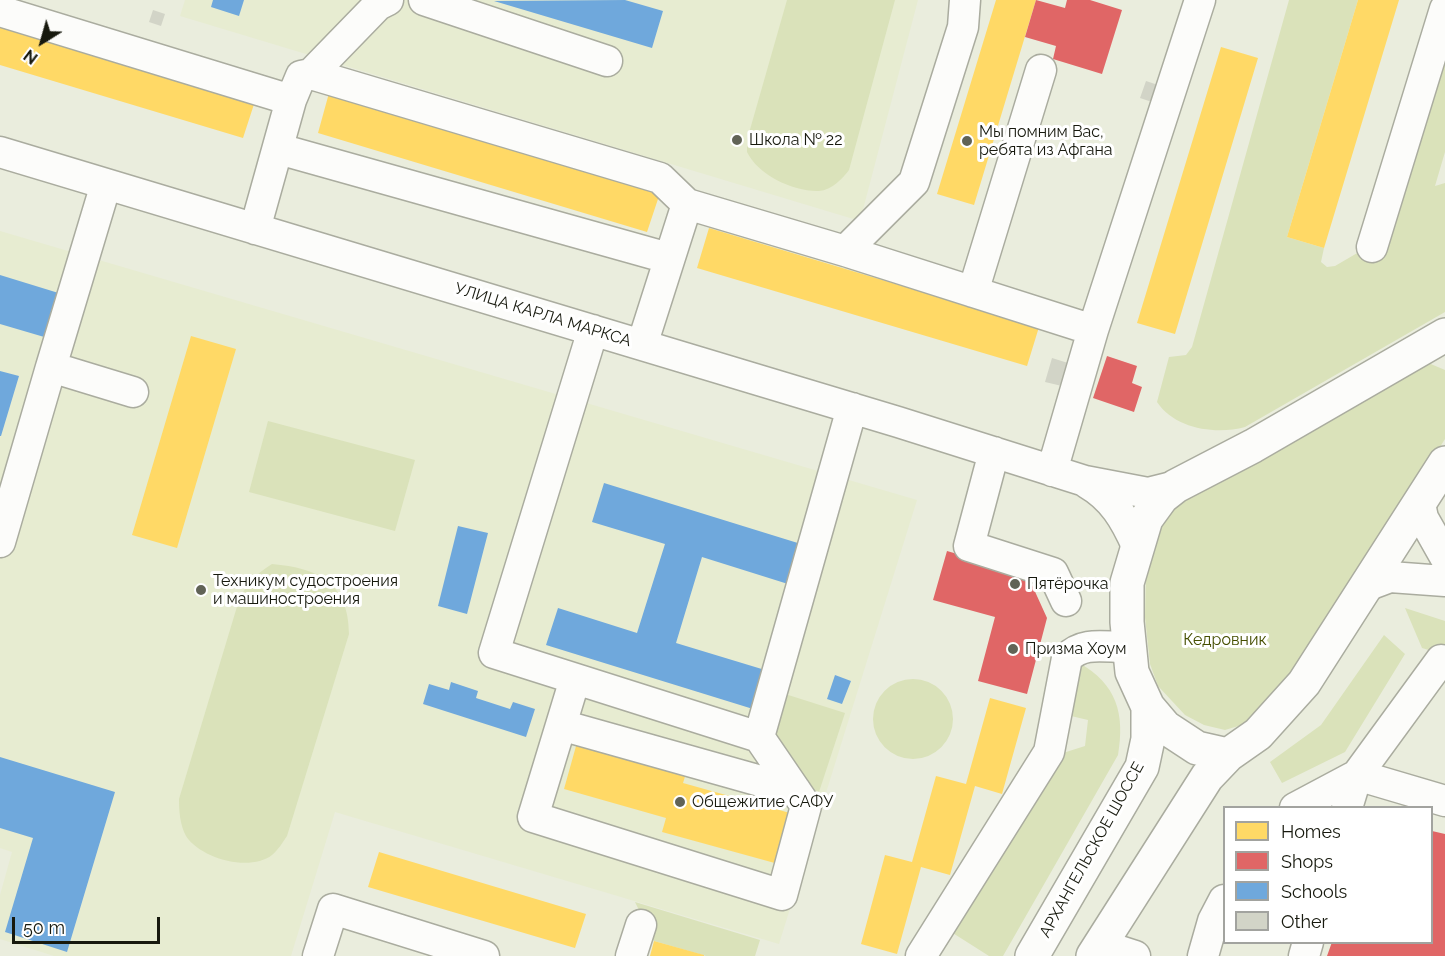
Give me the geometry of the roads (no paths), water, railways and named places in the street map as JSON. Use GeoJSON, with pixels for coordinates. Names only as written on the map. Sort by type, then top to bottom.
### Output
{"type":"FeatureCollection","features":[{"type":"Feature","properties":{"kind":"main road"},"geometry":{"type":"LineString","coordinates":[[1228,755],[1197,748],[1165,727],[1148,707],[1132,672],[1127,583],[1146,519],[1162,497],[1176,486],[1436,348]]}},
{"type":"Feature","properties":{"kind":"main road"},"geometry":{"type":"LineString","coordinates":[[1097,950],[1207,777],[1228,755],[1258,734],[1304,683],[1445,463]]}},
{"type":"Feature","properties":{"kind":"main road","name":"АРХАНГЕЛЬСКОЕ ШОССЕ"},"geometry":{"type":"LineString","coordinates":[[1032,956],[1142,767],[1148,738],[1148,707]]}},
{"type":"Feature","properties":{"kind":"street"},"geometry":{"type":"LineString","coordinates":[[311,74],[378,5],[388,0]]}},
{"type":"Feature","properties":{"kind":"street"},"geometry":{"type":"LineString","coordinates":[[424,0],[607,61]]}},
{"type":"Feature","properties":{"kind":"street"},"geometry":{"type":"LineString","coordinates":[[845,250],[914,182],[963,27],[965,0]]}},
{"type":"Feature","properties":{"kind":"street"},"geometry":{"type":"LineString","coordinates":[[1052,471],[1093,330],[1200,0]]}},
{"type":"Feature","properties":{"kind":"street"},"geometry":{"type":"LineString","coordinates":[[1372,247],[1445,9]]}},
{"type":"Feature","properties":{"kind":"street"},"geometry":{"type":"LineString","coordinates":[[0,11],[291,100]]}},
{"type":"Feature","properties":{"kind":"street"},"geometry":{"type":"LineString","coordinates":[[974,292],[1041,69]]}},
{"type":"Feature","properties":{"kind":"street"},"geometry":{"type":"LineString","coordinates":[[255,229],[291,100],[301,76],[311,74],[660,178],[687,204],[845,250],[1093,330]]}},
{"type":"Feature","properties":{"kind":"street"},"geometry":{"type":"LineString","coordinates":[[279,149],[668,258]]}},
{"type":"Feature","properties":{"kind":"street","name":"УЛИЦА КАРЛА МАРКСА"},"geometry":{"type":"LineString","coordinates":[[0,152],[852,408],[1085,481]]}},
{"type":"Feature","properties":{"kind":"street"},"geometry":{"type":"LineString","coordinates":[[0,542],[106,184]]}},
{"type":"Feature","properties":{"kind":"street"},"geometry":{"type":"LineString","coordinates":[[642,345],[687,204]]}},
{"type":"Feature","properties":{"kind":"street"},"geometry":{"type":"LineString","coordinates":[[575,679],[533,817],[782,895],[806,806],[759,737],[494,653],[593,330]]}},
{"type":"Feature","properties":{"kind":"street"},"geometry":{"type":"LineString","coordinates":[[51,367],[133,392]]}},
{"type":"Feature","properties":{"kind":"street"},"geometry":{"type":"LineString","coordinates":[[759,737],[852,408]]}},
{"type":"Feature","properties":{"kind":"street"},"geometry":{"type":"LineString","coordinates":[[994,452],[969,546],[1053,573],[1066,601]]}},
{"type":"Feature","properties":{"kind":"street"},"geometry":{"type":"LineString","coordinates":[[1085,481],[1148,493],[1176,486]]}},
{"type":"Feature","properties":{"kind":"street"},"geometry":{"type":"LineString","coordinates":[[1085,481],[1100,490],[1117,507],[1125,518],[1137,546]]}},
{"type":"Feature","properties":{"kind":"street"},"geometry":{"type":"LineString","coordinates":[[1420,504],[1424,518],[1445,557]]}},
{"type":"Feature","properties":{"kind":"street"},"geometry":{"type":"LineString","coordinates":[[1365,586],[1390,577],[1445,581]]}},
{"type":"Feature","properties":{"kind":"street"},"geometry":{"type":"LineString","coordinates":[[921,956],[1049,752],[1067,658],[1075,650],[1088,645],[1129,647]]}},
{"type":"Feature","properties":{"kind":"street"},"geometry":{"type":"LineString","coordinates":[[1347,806],[1357,775],[1441,660],[1445,662]]}},
{"type":"Feature","properties":{"kind":"street"},"geometry":{"type":"LineString","coordinates":[[561,725],[796,791]]}},
{"type":"Feature","properties":{"kind":"street"},"geometry":{"type":"LineString","coordinates":[[1297,806],[1357,775],[1445,801]]}},
{"type":"Feature","properties":{"kind":"street"},"geometry":{"type":"LineString","coordinates":[[1203,956],[1213,921],[1223,902]]}},
{"type":"Feature","properties":{"kind":"street"},"geometry":{"type":"LineString","coordinates":[[318,956],[333,909],[484,956]]}},
{"type":"Feature","properties":{"kind":"street"},"geometry":{"type":"LineString","coordinates":[[631,956],[641,925]]}},
{"type":"Feature","properties":{"kind":"street"},"geometry":{"type":"LineString","coordinates":[[1097,950],[1135,956]]}},
{"type":"Feature","properties":{"kind":"place","name":"Школа № 22"},"geometry":{"type":"Point","coordinates":[737,140]}},
{"type":"Feature","properties":{"kind":"place","name":"Мы помним Вас, ребята из Афгана"},"geometry":{"type":"Point","coordinates":[967,141]}},
{"type":"Feature","properties":{"kind":"place","name":"Пятёрочка"},"geometry":{"type":"Point","coordinates":[1015,584]}},
{"type":"Feature","properties":{"kind":"place","name":"Техникум судостроения и машиностроения"},"geometry":{"type":"Point","coordinates":[201,590]}},
{"type":"Feature","properties":{"kind":"place","name":"Призма Хоум"},"geometry":{"type":"Point","coordinates":[1013,649]}},
{"type":"Feature","properties":{"kind":"place","name":"Общежитие САФУ"},"geometry":{"type":"Point","coordinates":[680,802]}},
{"type":"Feature","properties":{"kind":"park label","name":"Кедровник"},"geometry":{"type":"Point","coordinates":[1225,640]}}]}
